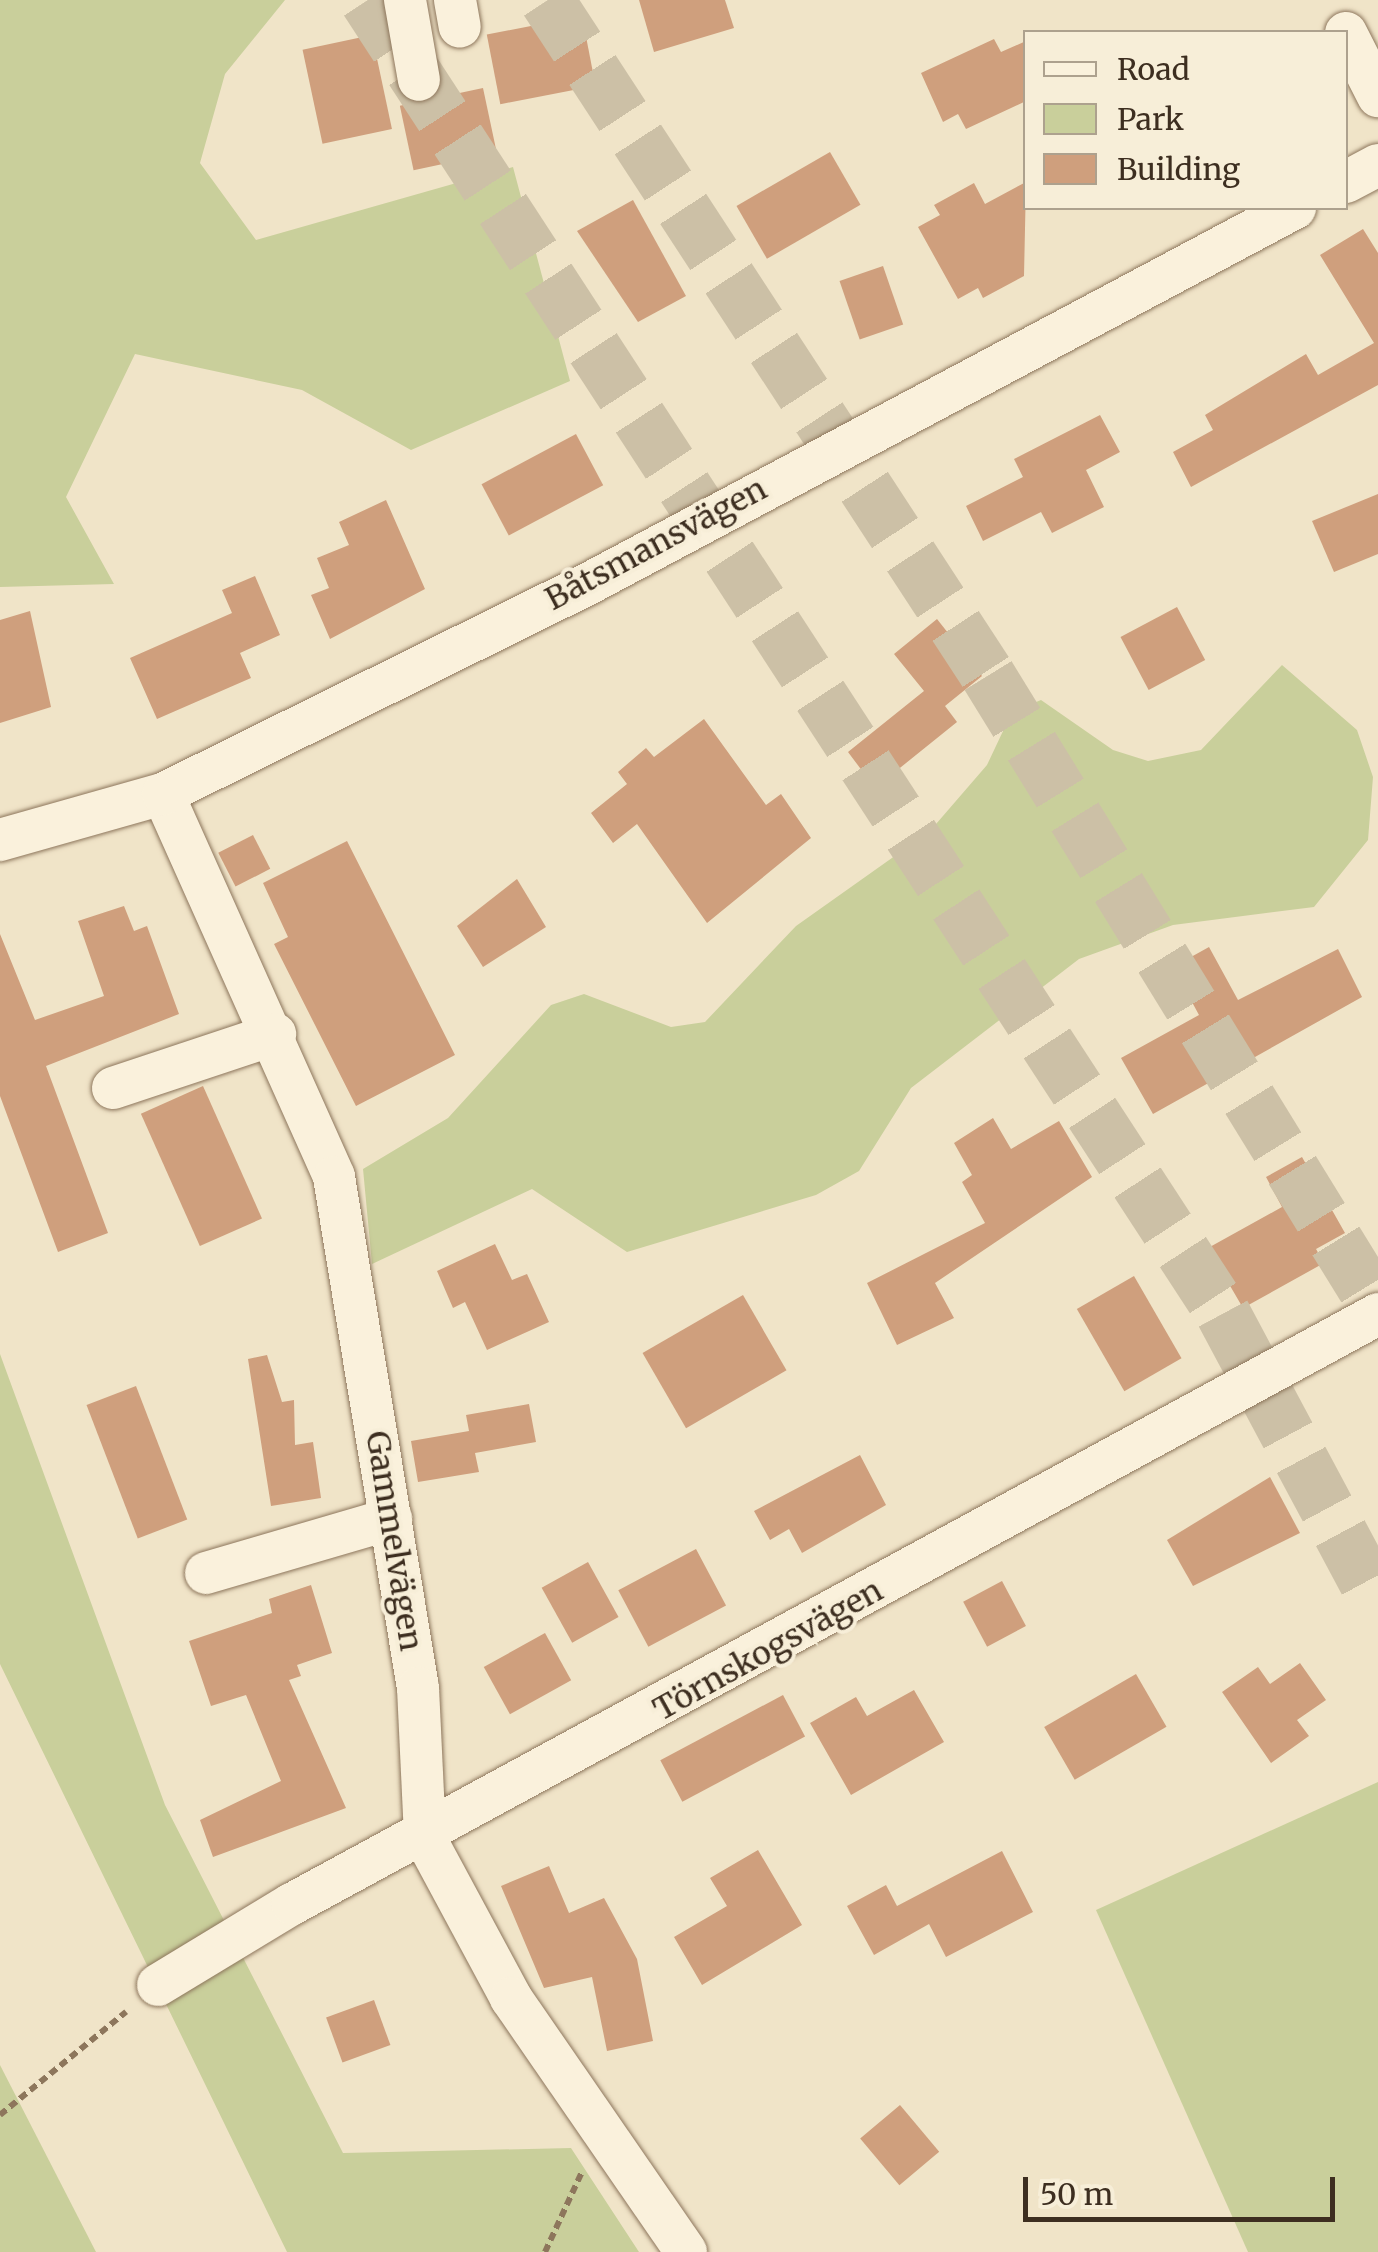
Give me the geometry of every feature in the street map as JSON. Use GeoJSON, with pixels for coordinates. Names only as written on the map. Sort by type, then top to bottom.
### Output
{"type":"FeatureCollection","features":[{"type":"Feature","properties":{"kind":"street"},"geometry":{"type":"LineString","coordinates":[[405,0],[419,80]]}},
{"type":"Feature","properties":{"kind":"street"},"geometry":{"type":"LineString","coordinates":[[1328,0],[1343,30]]}},
{"type":"Feature","properties":{"kind":"street"},"geometry":{"type":"LineString","coordinates":[[1348,39],[1378,96]]}},
{"type":"Feature","properties":{"kind":"street"},"geometry":{"type":"LineString","coordinates":[[1348,181],[1378,165]]}},
{"type":"Feature","properties":{"kind":"street","name":"Båtsmansvägen"},"geometry":{"type":"LineString","coordinates":[[0,840],[163,794],[588,584],[1291,210]]}},
{"type":"Feature","properties":{"kind":"street","name":"Gammelvägen"},"geometry":{"type":"LineString","coordinates":[[163,794],[274,1034],[334,1177],[418,1688],[425,1838],[512,1998],[602,2136],[686,2252]]}},
{"type":"Feature","properties":{"kind":"street"},"geometry":{"type":"LineString","coordinates":[[113,1088],[274,1034]]}},
{"type":"Feature","properties":{"kind":"street","name":"Törnskogsvägen"},"geometry":{"type":"LineString","coordinates":[[158,1986],[292,1904],[425,1838],[1378,1314]]}},
{"type":"Feature","properties":{"kind":"street"},"geometry":{"type":"LineString","coordinates":[[206,1573],[391,1519]]}},
{"type":"Feature","properties":{"kind":"path"},"geometry":{"type":"LineString","coordinates":[[0,2114],[158,1986]]}},
{"type":"Feature","properties":{"kind":"path"},"geometry":{"type":"LineString","coordinates":[[545,2252],[602,2136]]}},
{"type":"Feature","properties":{"kind":"green space"},"geometry":{"type":"Polygon","coordinates":[[[0,0],[285,0],[225,74],[200,163],[256,240],[513,167],[570,381],[411,450],[302,390],[135,354],[66,497],[114,584],[0,587],[0,0]]]}},
{"type":"Feature","properties":{"kind":"green space"},"geometry":{"type":"Polygon","coordinates":[[[1282,665],[1357,730],[1373,777],[1368,840],[1314,907],[1173,925],[1079,959],[911,1088],[859,1171],[816,1195],[627,1252],[532,1189],[372,1264],[363,1169],[448,1118],[551,1005],[584,994],[671,1027],[705,1022],[796,926],[930,831],[987,765],[1012,712],[1041,700],[1113,750],[1148,761],[1201,750],[1282,665]]]}},
{"type":"Feature","properties":{"kind":"green space"},"geometry":{"type":"Polygon","coordinates":[[[0,1354],[165,1805],[343,2153],[571,2148],[639,2252],[287,2252],[0,1664],[0,1354]]]}},
{"type":"Feature","properties":{"kind":"green space"},"geometry":{"type":"Polygon","coordinates":[[[1378,1782],[1378,2252],[1248,2252],[1096,1910],[1378,1782]]]}},
{"type":"Feature","properties":{"kind":"green space"},"geometry":{"type":"Polygon","coordinates":[[[0,2065],[96,2252],[0,2252],[0,2065]]]}},
{"type":"Feature","properties":{"kind":"building"},"geometry":{"type":"Polygon","coordinates":[[[639,0],[725,0],[734,28],[654,52],[639,0]]]}},
{"type":"Feature","properties":{"kind":"building"},"geometry":{"type":"Polygon","coordinates":[[[582,16],[596,86],[500,104],[487,35],[582,16]]]}},
{"type":"Feature","properties":{"kind":"building"},"geometry":{"type":"Polygon","coordinates":[[[372,35],[392,129],[323,144],[303,50],[372,35]]]}},
{"type":"Feature","properties":{"kind":"building"},"geometry":{"type":"Polygon","coordinates":[[[994,39],[1001,52],[1023,42],[1023,102],[966,129],[958,114],[943,122],[921,73],[994,39]]]}},
{"type":"Feature","properties":{"kind":"building"},"geometry":{"type":"Polygon","coordinates":[[[483,88],[497,153],[414,170],[400,106],[483,88]]]}},
{"type":"Feature","properties":{"kind":"building"},"geometry":{"type":"Polygon","coordinates":[[[830,152],[860,205],[767,259],[736,206],[830,152]]]}},
{"type":"Feature","properties":{"kind":"building"},"geometry":{"type":"Polygon","coordinates":[[[974,183],[985,204],[1023,184],[1024,276],[983,298],[978,288],[958,299],[918,227],[940,215],[934,205],[974,183]]]}},
{"type":"Feature","properties":{"kind":"building"},"geometry":{"type":"Polygon","coordinates":[[[633,200],[686,296],[638,322],[577,231],[633,200]]]}},
{"type":"Feature","properties":{"kind":"building"},"geometry":{"type":"Polygon","coordinates":[[[1363,229],[1378,253],[1378,385],[1191,487],[1173,452],[1213,430],[1205,415],[1306,354],[1318,375],[1374,343],[1320,255],[1363,229]]]}},
{"type":"Feature","properties":{"kind":"building"},"geometry":{"type":"Polygon","coordinates":[[[883,266],[903,325],[860,340],[840,281],[883,266]]]}},
{"type":"Feature","properties":{"kind":"building"},"geometry":{"type":"Polygon","coordinates":[[[1100,415],[1120,452],[1086,470],[1104,507],[1052,533],[1041,512],[983,541],[966,506],[1023,477],[1014,459],[1100,415]]]}},
{"type":"Feature","properties":{"kind":"building"},"geometry":{"type":"Polygon","coordinates":[[[576,434],[603,485],[509,535],[482,484],[576,434]]]}},
{"type":"Feature","properties":{"kind":"building"},"geometry":{"type":"Polygon","coordinates":[[[1378,494],[1378,554],[1334,572],[1312,521],[1378,494]]]}},
{"type":"Feature","properties":{"kind":"building"},"geometry":{"type":"Polygon","coordinates":[[[386,500],[425,589],[330,639],[311,595],[329,588],[317,558],[349,545],[339,522],[386,500]]]}},
{"type":"Feature","properties":{"kind":"building"},"geometry":{"type":"Polygon","coordinates":[[[255,576],[280,635],[240,653],[251,678],[157,719],[130,658],[232,613],[222,590],[255,576]]]}},
{"type":"Feature","properties":{"kind":"building"},"geometry":{"type":"Polygon","coordinates":[[[1177,607],[1205,660],[1149,690],[1120,637],[1177,607]]]}},
{"type":"Feature","properties":{"kind":"building"},"geometry":{"type":"Polygon","coordinates":[[[30,611],[51,707],[0,723],[0,620],[30,611]]]}},
{"type":"Feature","properties":{"kind":"building"},"geometry":{"type":"Polygon","coordinates":[[[937,619],[982,676],[945,706],[957,722],[875,788],[848,752],[924,691],[894,654],[937,619]]]}},
{"type":"Feature","properties":{"kind":"building"},"geometry":{"type":"Polygon","coordinates":[[[704,719],[766,805],[781,794],[811,838],[707,923],[637,824],[613,843],[591,813],[627,784],[618,772],[646,748],[654,757],[704,719]]]}},
{"type":"Feature","properties":{"kind":"building"},"geometry":{"type":"Polygon","coordinates":[[[253,835],[270,869],[236,887],[218,853],[253,835]]]}},
{"type":"Feature","properties":{"kind":"building"},"geometry":{"type":"Polygon","coordinates":[[[347,841],[455,1055],[356,1106],[274,944],[288,937],[263,883],[347,841]]]}},
{"type":"Feature","properties":{"kind":"building"},"geometry":{"type":"Polygon","coordinates":[[[517,879],[546,927],[483,967],[457,926],[517,879]]]}},
{"type":"Feature","properties":{"kind":"building"},"geometry":{"type":"Polygon","coordinates":[[[124,906],[134,931],[147,926],[179,1014],[46,1066],[108,1233],[58,1252],[0,1096],[0,934],[35,1020],[104,996],[78,921],[124,906]]]}},
{"type":"Feature","properties":{"kind":"building"},"geometry":{"type":"Polygon","coordinates":[[[1209,947],[1238,1000],[1338,949],[1362,997],[1153,1114],[1121,1058],[1199,1015],[1173,967],[1209,947]]]}},
{"type":"Feature","properties":{"kind":"building"},"geometry":{"type":"Polygon","coordinates":[[[203,1086],[262,1218],[200,1246],[141,1114],[203,1086]]]}},
{"type":"Feature","properties":{"kind":"building"},"geometry":{"type":"Polygon","coordinates":[[[993,1118],[1011,1149],[1059,1121],[1092,1177],[935,1283],[954,1318],[897,1345],[867,1283],[985,1223],[962,1182],[972,1175],[954,1143],[993,1118]]]}},
{"type":"Feature","properties":{"kind":"building"},"geometry":{"type":"Polygon","coordinates":[[[1302,1157],[1345,1233],[1316,1249],[1324,1263],[1243,1308],[1208,1248],[1282,1207],[1266,1177],[1302,1157]]]}},
{"type":"Feature","properties":{"kind":"building"},"geometry":{"type":"Polygon","coordinates":[[[495,1244],[512,1280],[527,1274],[549,1322],[487,1350],[465,1302],[453,1308],[437,1271],[495,1244]]]}},
{"type":"Feature","properties":{"kind":"building"},"geometry":{"type":"Polygon","coordinates":[[[1134,1276],[1182,1358],[1124,1391],[1077,1309],[1134,1276]]]}},
{"type":"Feature","properties":{"kind":"building"},"geometry":{"type":"Polygon","coordinates":[[[743,1295],[787,1370],[686,1428],[643,1353],[743,1295]]]}},
{"type":"Feature","properties":{"kind":"building"},"geometry":{"type":"Polygon","coordinates":[[[267,1355],[282,1402],[294,1400],[295,1445],[313,1442],[321,1498],[271,1506],[248,1359],[267,1355]]]}},
{"type":"Feature","properties":{"kind":"building"},"geometry":{"type":"Polygon","coordinates":[[[136,1386],[187,1520],[138,1538],[87,1405],[136,1386]]]}},
{"type":"Feature","properties":{"kind":"building"},"geometry":{"type":"Polygon","coordinates":[[[529,1404],[536,1442],[475,1453],[479,1472],[418,1482],[411,1441],[469,1431],[466,1415],[529,1404]]]}},
{"type":"Feature","properties":{"kind":"building"},"geometry":{"type":"Polygon","coordinates":[[[860,1455],[886,1505],[802,1553],[789,1529],[770,1540],[754,1511],[860,1455]]]}},
{"type":"Feature","properties":{"kind":"building"},"geometry":{"type":"Polygon","coordinates":[[[1270,1477],[1300,1533],[1193,1586],[1167,1540],[1270,1477]]]}},
{"type":"Feature","properties":{"kind":"building"},"geometry":{"type":"Polygon","coordinates":[[[696,1549],[726,1606],[648,1647],[618,1590],[696,1549]]]}},
{"type":"Feature","properties":{"kind":"building"},"geometry":{"type":"Polygon","coordinates":[[[588,1562],[619,1617],[572,1643],[542,1588],[588,1562]]]}},
{"type":"Feature","properties":{"kind":"building"},"geometry":{"type":"Polygon","coordinates":[[[1002,1581],[1026,1626],[987,1647],[963,1602],[1002,1581]]]}},
{"type":"Feature","properties":{"kind":"building"},"geometry":{"type":"Polygon","coordinates":[[[311,1585],[332,1653],[297,1665],[301,1676],[289,1680],[346,1808],[213,1857],[200,1820],[281,1781],[246,1695],[211,1706],[189,1641],[272,1613],[269,1599],[311,1585]]]}},
{"type":"Feature","properties":{"kind":"building"},"geometry":{"type":"Polygon","coordinates":[[[545,1633],[571,1680],[510,1714],[484,1667],[545,1633]]]}},
{"type":"Feature","properties":{"kind":"building"},"geometry":{"type":"Polygon","coordinates":[[[1300,1663],[1326,1700],[1297,1720],[1309,1736],[1271,1763],[1222,1692],[1258,1667],[1270,1684],[1300,1663]]]}},
{"type":"Feature","properties":{"kind":"building"},"geometry":{"type":"Polygon","coordinates":[[[1136,1674],[1166,1727],[1075,1780],[1044,1727],[1136,1674]]]}},
{"type":"Feature","properties":{"kind":"building"},"geometry":{"type":"Polygon","coordinates":[[[914,1690],[944,1742],[851,1795],[810,1723],[856,1697],[867,1716],[914,1690]]]}},
{"type":"Feature","properties":{"kind":"building"},"geometry":{"type":"Polygon","coordinates":[[[783,1695],[805,1736],[682,1802],[660,1760],[783,1695]]]}},
{"type":"Feature","properties":{"kind":"building"},"geometry":{"type":"Polygon","coordinates":[[[758,1850],[802,1925],[702,1985],[674,1937],[727,1906],[710,1878],[758,1850]]]}},
{"type":"Feature","properties":{"kind":"building"},"geometry":{"type":"Polygon","coordinates":[[[1002,1851],[1033,1912],[946,1957],[929,1924],[874,1955],[847,1906],[886,1885],[897,1906],[1002,1851]]]}},
{"type":"Feature","properties":{"kind":"building"},"geometry":{"type":"Polygon","coordinates":[[[549,1866],[569,1913],[604,1898],[637,1959],[653,2041],[607,2051],[592,1977],[544,1988],[501,1886],[549,1866]]]}},
{"type":"Feature","properties":{"kind":"building"},"geometry":{"type":"Polygon","coordinates":[[[374,2000],[390,2045],[342,2063],[326,2017],[374,2000]]]}},
{"type":"Feature","properties":{"kind":"building"},"geometry":{"type":"Polygon","coordinates":[[[900,2105],[939,2152],[899,2185],[860,2138],[900,2105]]]}},
{"type":"Feature","properties":{"kind":"tunnel"},"geometry":{"type":"LineString","coordinates":[[367,0],[1223,1313],[1378,1603]]}},
{"type":"Feature","properties":{"kind":"tunnel"},"geometry":{"type":"LineString","coordinates":[[547,0],[988,675],[1378,1309]]}}]}
